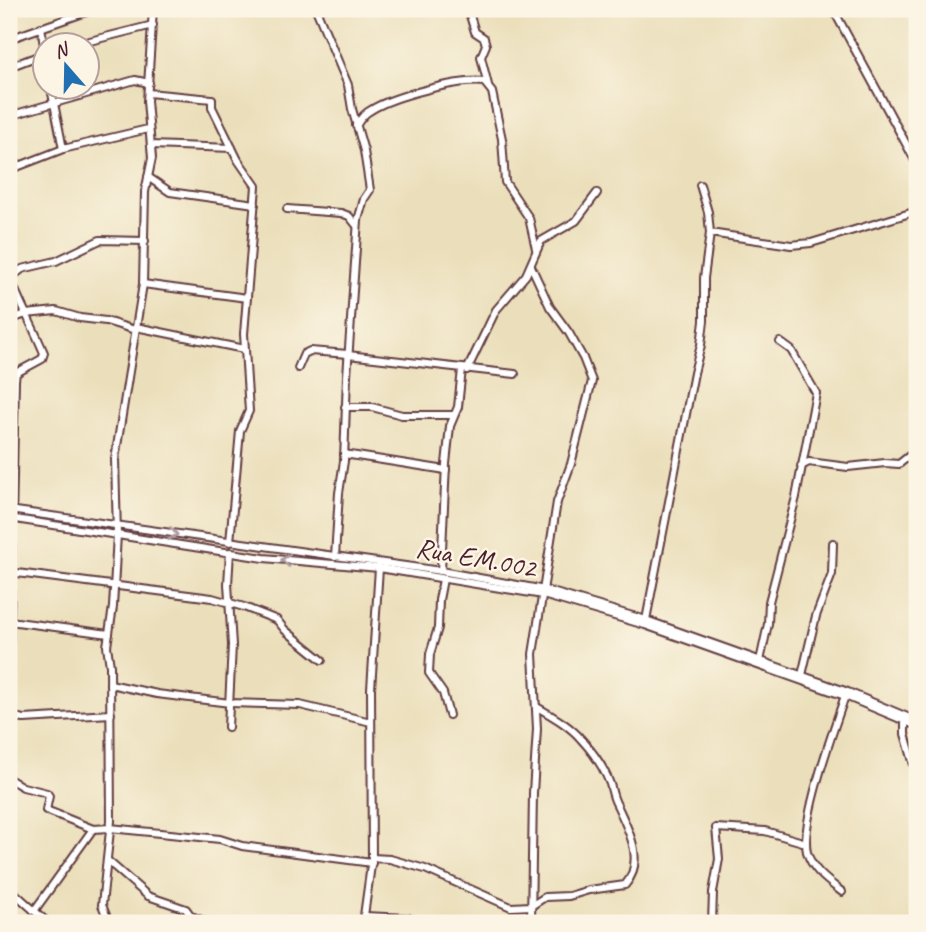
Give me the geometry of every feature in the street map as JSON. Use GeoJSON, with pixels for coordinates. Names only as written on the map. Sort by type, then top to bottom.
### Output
{"type":"FeatureCollection","features":[{"type":"Feature","properties":{"kind":"street"},"geometry":{"type":"LineString","coordinates":[[9,39],[95,9]]}},
{"type":"Feature","properties":{"kind":"street"},"geometry":{"type":"LineString","coordinates":[[106,923],[102,905],[110,828],[111,714],[107,646],[117,530],[115,459],[144,284],[145,192],[152,145],[148,93],[153,9]]}},
{"type":"Feature","properties":{"kind":"street"},"geometry":{"type":"LineString","coordinates":[[316,9],[348,85],[370,182],[370,190],[360,210],[358,227],[348,355],[344,454],[334,560]]}},
{"type":"Feature","properties":{"kind":"street"},"geometry":{"type":"LineString","coordinates":[[468,9],[475,32],[484,38],[486,46],[481,57],[502,139],[505,182],[530,218],[536,249]]}},
{"type":"Feature","properties":{"kind":"street"},"geometry":{"type":"LineString","coordinates":[[833,9],[917,164]]}},
{"type":"Feature","properties":{"kind":"street"},"geometry":{"type":"LineString","coordinates":[[102,38],[153,25]]}},
{"type":"Feature","properties":{"kind":"street"},"geometry":{"type":"LineString","coordinates":[[41,27],[42,32]]}},
{"type":"Feature","properties":{"kind":"street"},"geometry":{"type":"LineString","coordinates":[[9,67],[32,59]]}},
{"type":"Feature","properties":{"kind":"street"},"geometry":{"type":"LineString","coordinates":[[102,89],[135,80],[149,83]]}},
{"type":"Feature","properties":{"kind":"street"},"geometry":{"type":"LineString","coordinates":[[356,125],[371,110],[410,95],[476,81],[488,85]]}},
{"type":"Feature","properties":{"kind":"street"},"geometry":{"type":"LineString","coordinates":[[148,93],[212,99],[212,107],[232,148],[255,181],[257,190],[244,349],[249,411],[240,431],[230,542]]}},
{"type":"Feature","properties":{"kind":"street"},"geometry":{"type":"LineString","coordinates":[[9,116],[53,102],[63,149]]}},
{"type":"Feature","properties":{"kind":"street"},"geometry":{"type":"LineString","coordinates":[[9,170],[63,149],[149,129]]}},
{"type":"Feature","properties":{"kind":"street"},"geometry":{"type":"LineString","coordinates":[[152,145],[232,148]]}},
{"type":"Feature","properties":{"kind":"street"},"geometry":{"type":"LineString","coordinates":[[148,177],[170,192],[255,204]]}},
{"type":"Feature","properties":{"kind":"street"},"geometry":{"type":"LineString","coordinates":[[646,620],[701,345],[704,278],[710,233],[708,212],[700,185]]}},
{"type":"Feature","properties":{"kind":"street"},"geometry":{"type":"LineString","coordinates":[[449,715],[443,693],[429,673],[430,654],[438,628],[450,426],[458,407],[464,370],[496,310],[531,266],[541,241],[576,220],[597,193]]}},
{"type":"Feature","properties":{"kind":"street"},"geometry":{"type":"LineString","coordinates":[[287,209],[341,213],[349,216],[358,227]]}},
{"type":"Feature","properties":{"kind":"street"},"geometry":{"type":"LineString","coordinates":[[710,233],[792,244],[811,243],[917,211]]}},
{"type":"Feature","properties":{"kind":"street"},"geometry":{"type":"LineString","coordinates":[[9,666],[10,457],[16,373],[44,357],[34,326],[9,276],[22,269],[56,261],[100,240],[145,241]]}},
{"type":"Feature","properties":{"kind":"street"},"geometry":{"type":"LineString","coordinates":[[531,266],[550,307],[576,345],[592,381],[571,464],[557,502],[533,654],[537,706],[531,923]]}},
{"type":"Feature","properties":{"kind":"street"},"geometry":{"type":"LineString","coordinates":[[144,284],[247,299]]}},
{"type":"Feature","properties":{"kind":"street"},"geometry":{"type":"LineString","coordinates":[[9,320],[26,314],[56,310],[80,318],[244,349]]}},
{"type":"Feature","properties":{"kind":"street"},"geometry":{"type":"LineString","coordinates":[[760,660],[768,624],[769,602],[816,393],[791,349],[780,342]]}},
{"type":"Feature","properties":{"kind":"street"},"geometry":{"type":"LineString","coordinates":[[298,368],[304,354],[310,351],[515,374]]}},
{"type":"Feature","properties":{"kind":"street"},"geometry":{"type":"LineString","coordinates":[[345,407],[372,407],[402,415],[454,415]]}},
{"type":"Feature","properties":{"kind":"street"},"geometry":{"type":"LineString","coordinates":[[344,454],[446,470]]}},
{"type":"Feature","properties":{"kind":"street"},"geometry":{"type":"LineString","coordinates":[[801,467],[809,462],[848,467],[899,464],[909,456],[917,456]]}},
{"type":"Feature","properties":{"kind":"street","name":"Rua EM.002"},"geometry":{"type":"LineString","coordinates":[[10,514],[117,530],[230,542],[379,568],[442,575]]}},
{"type":"Feature","properties":{"kind":"street","name":"Rua EM.002"},"geometry":{"type":"LineString","coordinates":[[117,530],[230,552],[334,560],[544,593],[646,620],[802,675],[917,723]]}},
{"type":"Feature","properties":{"kind":"street"},"geometry":{"type":"LineString","coordinates":[[802,675],[819,608],[832,574],[832,543]]}},
{"type":"Feature","properties":{"kind":"street"},"geometry":{"type":"LineString","coordinates":[[228,727],[232,645],[230,552]]}},
{"type":"Feature","properties":{"kind":"street"},"geometry":{"type":"LineString","coordinates":[[379,568],[371,722],[372,860],[363,920],[408,918],[422,923]]}},
{"type":"Feature","properties":{"kind":"street"},"geometry":{"type":"LineString","coordinates":[[10,572],[114,584],[230,603],[276,620],[322,660]]}},
{"type":"Feature","properties":{"kind":"street","name":"Rua EM.002"},"geometry":{"type":"LineString","coordinates":[[544,593],[645,625],[917,723]]}},
{"type":"Feature","properties":{"kind":"street"},"geometry":{"type":"LineString","coordinates":[[9,621],[109,634]]}},
{"type":"Feature","properties":{"kind":"street"},"geometry":{"type":"LineString","coordinates":[[110,684],[157,694],[230,703],[300,705],[371,722]]}},
{"type":"Feature","properties":{"kind":"street"},"geometry":{"type":"LineString","coordinates":[[842,892],[813,865],[806,843],[811,809],[826,752],[845,696]]}},
{"type":"Feature","properties":{"kind":"street"},"geometry":{"type":"LineString","coordinates":[[9,779],[23,787],[47,793],[49,796],[46,810],[93,829],[110,828],[220,839],[242,846],[372,860],[390,859],[425,869],[511,907],[531,906],[545,897],[569,896],[625,885],[635,863],[635,851],[609,783],[579,736],[537,706]]}},
{"type":"Feature","properties":{"kind":"street"},"geometry":{"type":"LineString","coordinates":[[9,716],[24,719],[111,714]]}},
{"type":"Feature","properties":{"kind":"street"},"geometry":{"type":"LineString","coordinates":[[905,720],[905,734],[917,775]]}},
{"type":"Feature","properties":{"kind":"street"},"geometry":{"type":"LineString","coordinates":[[712,923],[713,892],[719,859],[716,828],[765,831],[806,843]]}},
{"type":"Feature","properties":{"kind":"street"},"geometry":{"type":"LineString","coordinates":[[34,911],[93,829]]}},
{"type":"Feature","properties":{"kind":"street"},"geometry":{"type":"LineString","coordinates":[[108,861],[148,896],[186,909],[191,916],[209,923]]}},
{"type":"Feature","properties":{"kind":"street"},"geometry":{"type":"LineString","coordinates":[[9,888],[48,923]]}}]}
